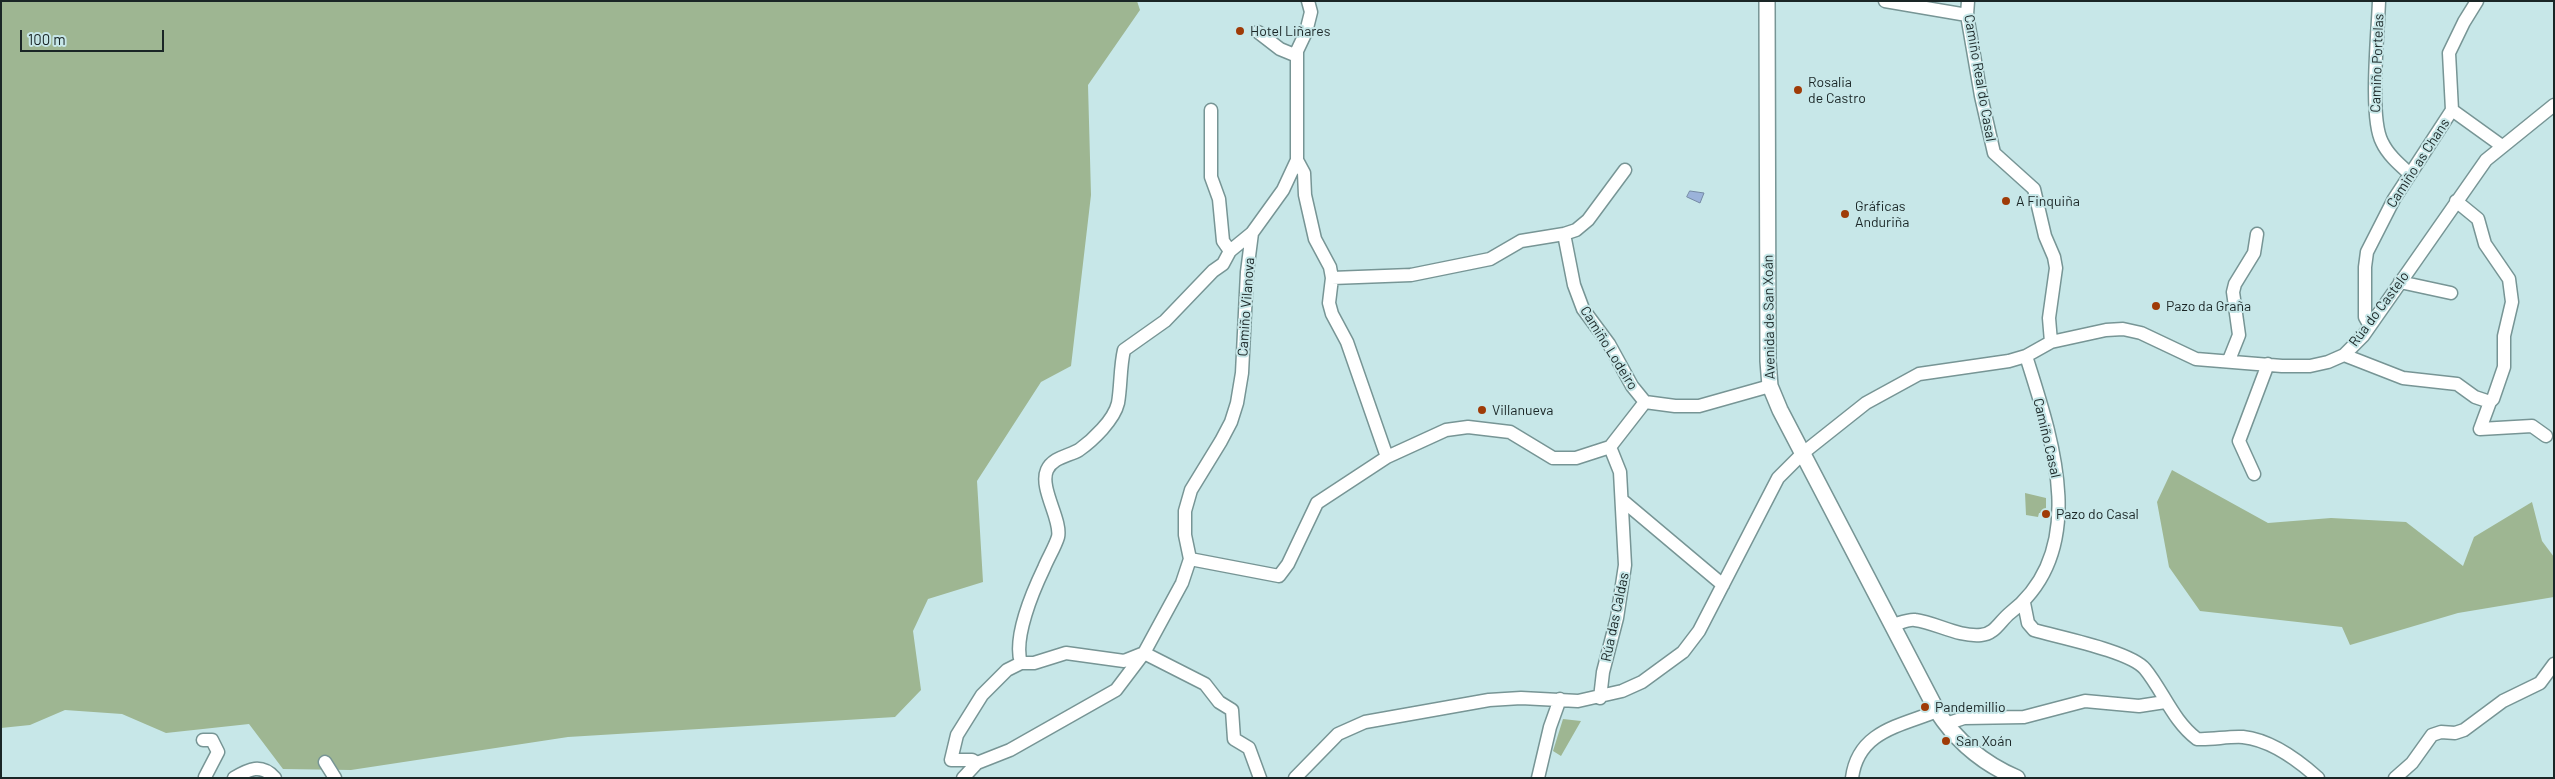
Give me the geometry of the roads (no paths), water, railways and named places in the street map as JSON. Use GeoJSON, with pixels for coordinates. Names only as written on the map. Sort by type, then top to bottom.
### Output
{"type":"FeatureCollection","features":[{"type":"Feature","properties":{"kind":"main road","name":"Avenida de San Xoán"},"geometry":{"type":"LineString","coordinates":[[1766,1],[1768,361],[1770,386],[1802,453],[1941,718],[1982,758],[1998,770],[2017,778]]}},
{"type":"Feature","properties":{"kind":"street"},"geometry":{"type":"LineString","coordinates":[[1258,32],[1280,49],[1297,56],[1297,51],[1306,32],[1311,12],[1308,1]]}},
{"type":"Feature","properties":{"kind":"street"},"geometry":{"type":"LineString","coordinates":[[1885,1],[1967,15]]}},
{"type":"Feature","properties":{"kind":"street","name":"Camiño Real do Casal"},"geometry":{"type":"LineString","coordinates":[[1968,1],[1967,15],[1980,96],[1994,153],[2034,189],[2045,236],[2054,258],[2056,268],[2049,318],[2051,342]]}},
{"type":"Feature","properties":{"kind":"street","name":"Camiño Portelas"},"geometry":{"type":"LineString","coordinates":[[2379,1],[2376,123],[2382,142],[2394,159],[2410,174]]}},
{"type":"Feature","properties":{"kind":"street","name":"Camiño as Chans"},"geometry":{"type":"LineString","coordinates":[[2370,326],[2366,317],[2365,267],[2367,252],[2394,198],[2452,110],[2449,53],[2477,1]]}},
{"type":"Feature","properties":{"kind":"street","name":"Camiño Vilanova"},"geometry":{"type":"LineString","coordinates":[[1190,559],[1185,534],[1185,512],[1191,490],[1222,441],[1237,403],[1242,373],[1247,272],[1252,233],[1283,190],[1297,160],[1297,56]]}},
{"type":"Feature","properties":{"kind":"street","name":"Rúa do Castelo"},"geometry":{"type":"LineString","coordinates":[[1295,778],[1338,734],[1365,722],[1488,700],[1560,699],[1578,701],[1600,698],[1642,682],[1683,652],[1699,631],[1778,478],[1802,453],[1866,404],[1919,374],[1990,364],[2026,356],[2051,342],[2106,330],[2123,329],[2141,333],[2196,359],[2310,366],[2344,355],[2370,326],[2486,160],[2554,105]]}},
{"type":"Feature","properties":{"kind":"street"},"geometry":{"type":"LineString","coordinates":[[1211,110],[1212,177],[1219,199],[1223,241],[1230,251]]}},
{"type":"Feature","properties":{"kind":"street"},"geometry":{"type":"LineString","coordinates":[[2452,110],[2502,146]]}},
{"type":"Feature","properties":{"kind":"street"},"geometry":{"type":"LineString","coordinates":[[1297,160],[1304,173],[1305,195],[1314,239],[1325,257],[1332,278],[1329,303],[1332,314],[1347,342],[1387,457]]}},
{"type":"Feature","properties":{"kind":"street"},"geometry":{"type":"LineString","coordinates":[[1332,278],[1411,275],[1490,259],[1521,241],[1539,236],[1564,234],[1576,230],[1588,220],[1625,170]]}},
{"type":"Feature","properties":{"kind":"street"},"geometry":{"type":"LineString","coordinates":[[2456,201],[2478,218],[2485,244],[2509,278],[2512,302],[2504,336],[2504,367],[2498,388],[2490,402],[2480,429],[2532,426],[2546,436]]}},
{"type":"Feature","properties":{"kind":"street"},"geometry":{"type":"LineString","coordinates":[[1021,663],[1018,652],[1030,602],[1059,535],[1045,481],[1047,470],[1054,461],[1079,450],[1098,433],[1113,415],[1118,404],[1124,350],[1165,321],[1213,271],[1223,264],[1230,251],[1252,233]]}},
{"type":"Feature","properties":{"kind":"street","name":"Camiño Lodeiro"},"geometry":{"type":"LineString","coordinates":[[1564,234],[1574,285],[1583,309],[1609,344],[1632,386],[1645,402]]}},
{"type":"Feature","properties":{"kind":"street"},"geometry":{"type":"LineString","coordinates":[[2229,360],[2239,335],[2233,292],[2235,284],[2254,253],[2257,234]]}},
{"type":"Feature","properties":{"kind":"street"},"geometry":{"type":"LineString","coordinates":[[2400,282],[2451,293]]}},
{"type":"Feature","properties":{"kind":"street"},"geometry":{"type":"LineString","coordinates":[[2344,355],[2403,378],[2457,384],[2475,397],[2490,402]]}},
{"type":"Feature","properties":{"kind":"street","name":"Camiño Casal"},"geometry":{"type":"LineString","coordinates":[[1893,625],[1914,619],[1946,630],[1981,635],[1993,631],[2009,614],[2024,603],[2048,564],[2057,536],[2059,505],[2055,462],[2026,356]]}},
{"type":"Feature","properties":{"kind":"street"},"geometry":{"type":"LineString","coordinates":[[2254,474],[2239,441],[2268,364]]}},
{"type":"Feature","properties":{"kind":"street"},"geometry":{"type":"LineString","coordinates":[[962,778],[977,763],[1010,750],[1116,690],[1144,653],[1182,583],[1190,559],[1279,576],[1288,564],[1317,503],[1387,457],[1446,430],[1468,427],[1510,432],[1553,458],[1576,458],[1610,448],[1645,402],[1700,406],[1731,395],[1770,386]]}},
{"type":"Feature","properties":{"kind":"street","name":"Rúa das Caldas"},"geometry":{"type":"LineString","coordinates":[[1600,698],[1603,672],[1617,618],[1625,565],[1620,472],[1610,448]]}},
{"type":"Feature","properties":{"kind":"street"},"geometry":{"type":"LineString","coordinates":[[1622,500],[1723,585]]}},
{"type":"Feature","properties":{"kind":"street"},"geometry":{"type":"LineString","coordinates":[[2024,603],[2028,623],[2034,630],[2126,657],[2144,667],[2165,702],[2196,739],[2243,737],[2259,741],[2300,762],[2318,778]]}},
{"type":"Feature","properties":{"kind":"street"},"geometry":{"type":"LineString","coordinates":[[977,763],[972,760],[951,760],[957,735],[982,695],[994,681],[1021,663],[1034,663],[1066,653],[1124,660],[1144,653],[1205,684],[1219,702],[1232,710],[1234,739],[1249,748],[1260,778]]}},
{"type":"Feature","properties":{"kind":"street"},"geometry":{"type":"LineString","coordinates":[[2395,778],[2412,763],[2432,735],[2441,732],[2455,734],[2464,730],[2503,700],[2540,684],[2554,664]]}},
{"type":"Feature","properties":{"kind":"street"},"geometry":{"type":"LineString","coordinates":[[1538,778],[1550,727],[1560,699]]}},
{"type":"Feature","properties":{"kind":"street"},"geometry":{"type":"LineString","coordinates":[[1852,778],[1854,760],[1870,741],[1896,726],[1941,718],[2024,717],[2085,702],[2139,706],[2165,702]]}},
{"type":"Feature","properties":{"kind":"street"},"geometry":{"type":"LineString","coordinates":[[204,740],[212,740],[218,752],[204,777]]}},
{"type":"Feature","properties":{"kind":"street"},"geometry":{"type":"LineString","coordinates":[[325,762],[335,778]]}},
{"type":"Feature","properties":{"kind":"street"},"geometry":{"type":"LineString","coordinates":[[234,778],[250,768],[260,768],[275,778]]}},
{"type":"Feature","properties":{"kind":"water"},"geometry":{"type":"Polygon","coordinates":[[[1690,191],[1704,193],[1700,203],[1687,197],[1690,191]]]}},
{"type":"Feature","properties":{"kind":"place","name":"Hotel Liñares"},"geometry":{"type":"Point","coordinates":[1240,31]}},
{"type":"Feature","properties":{"kind":"place","name":"Rosalia de Castro"},"geometry":{"type":"Point","coordinates":[1798,90]}},
{"type":"Feature","properties":{"kind":"place","name":"A Finquiña"},"geometry":{"type":"Point","coordinates":[2006,201]}},
{"type":"Feature","properties":{"kind":"place","name":"Gráficas Anduriña"},"geometry":{"type":"Point","coordinates":[1845,214]}},
{"type":"Feature","properties":{"kind":"place","name":"Pazo da Graña"},"geometry":{"type":"Point","coordinates":[2156,306]}},
{"type":"Feature","properties":{"kind":"place","name":"Villanueva"},"geometry":{"type":"Point","coordinates":[1482,410]}},
{"type":"Feature","properties":{"kind":"place","name":"Pazo do Casal"},"geometry":{"type":"Point","coordinates":[2046,514]}},
{"type":"Feature","properties":{"kind":"place","name":"Pandemillio"},"geometry":{"type":"Point","coordinates":[1925,707]}},
{"type":"Feature","properties":{"kind":"place","name":"San Xoán"},"geometry":{"type":"Point","coordinates":[1946,741]}}]}
